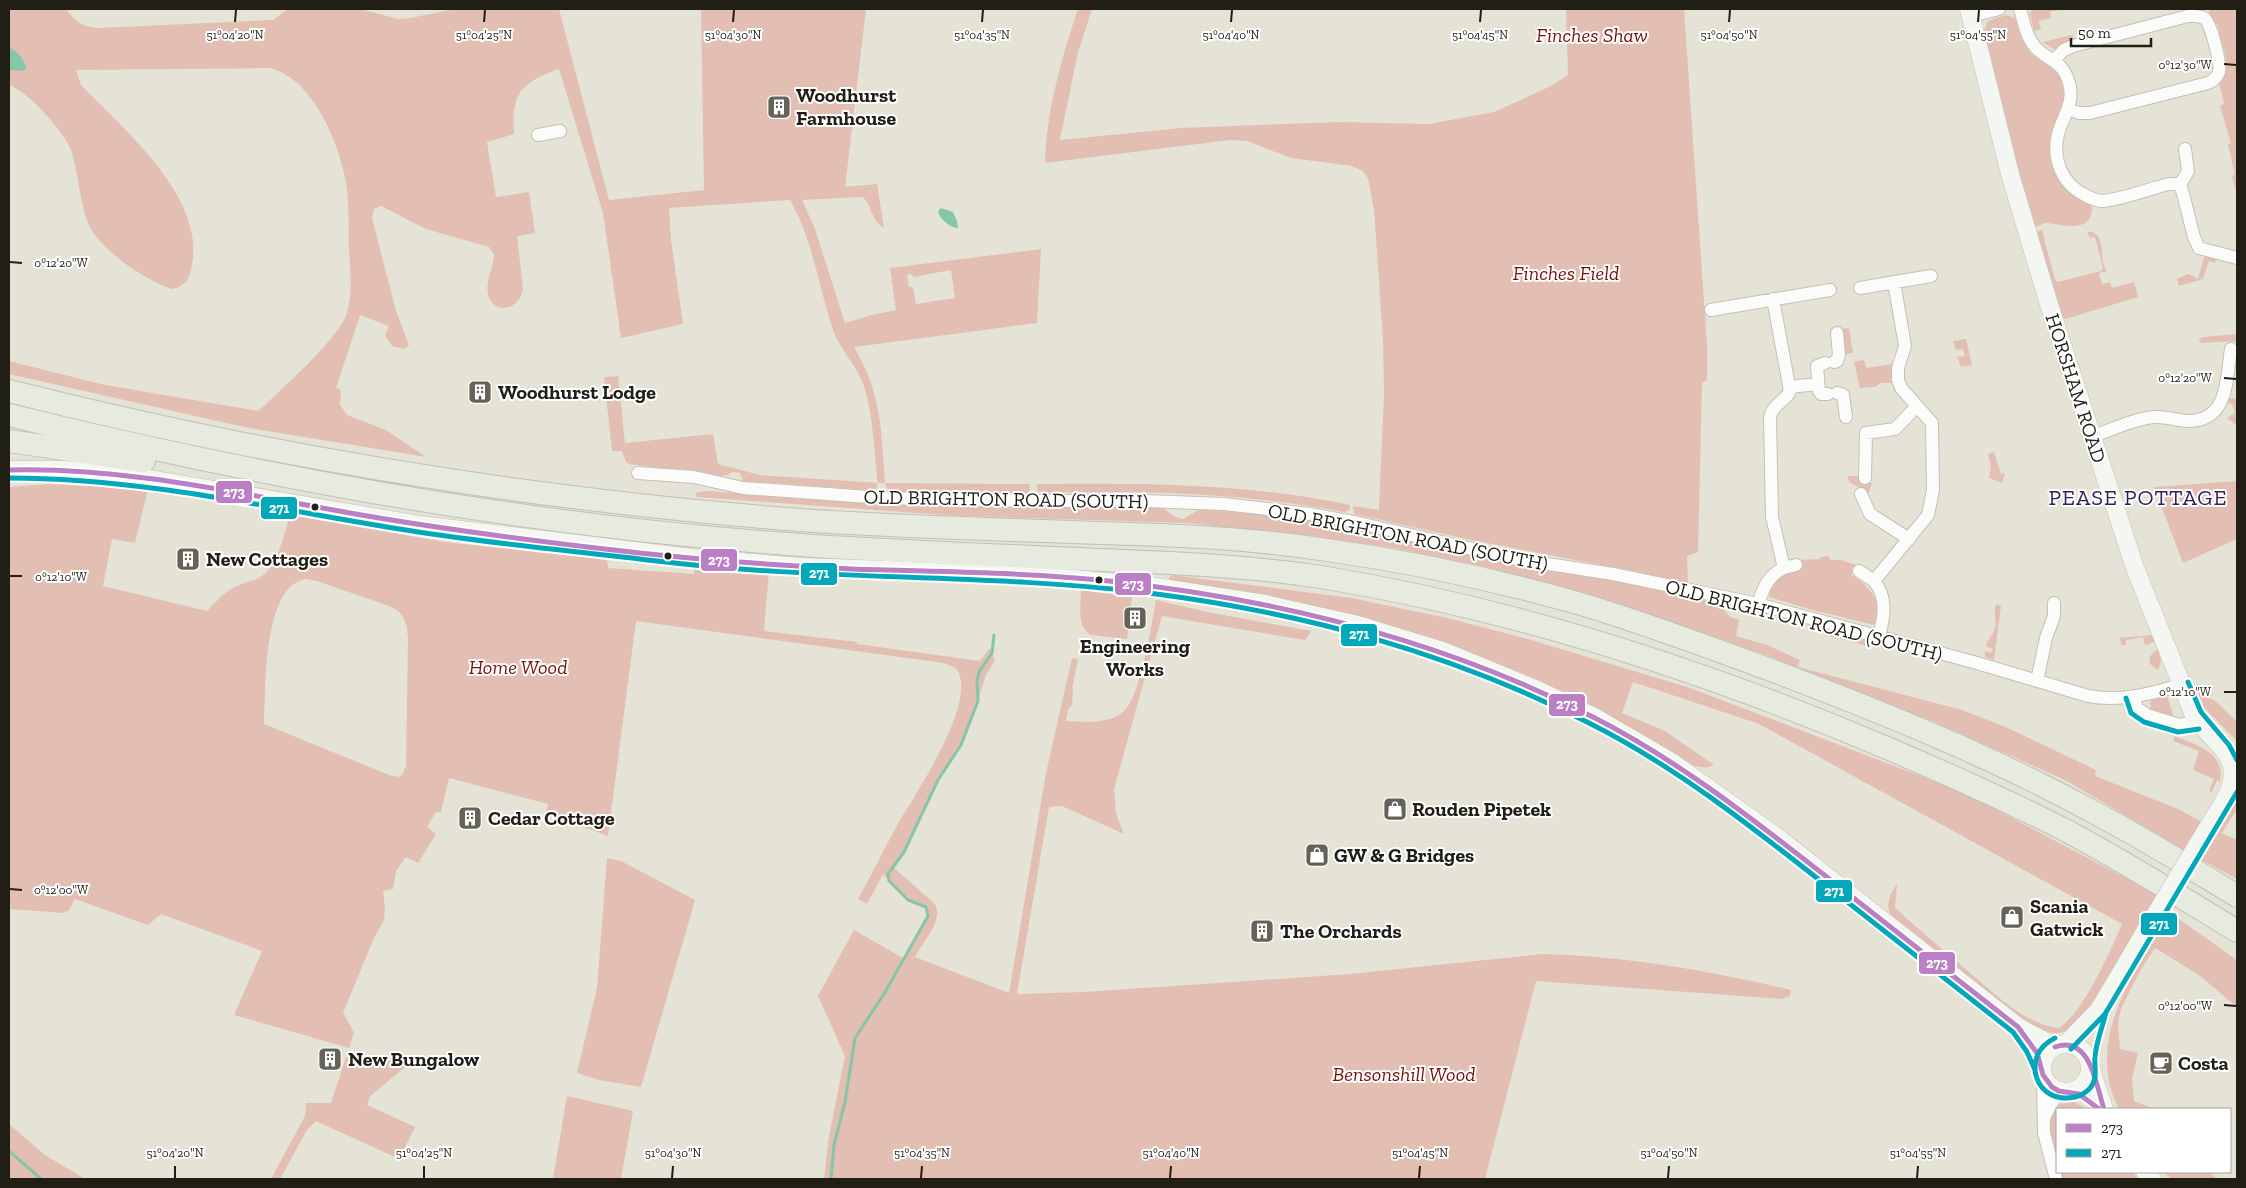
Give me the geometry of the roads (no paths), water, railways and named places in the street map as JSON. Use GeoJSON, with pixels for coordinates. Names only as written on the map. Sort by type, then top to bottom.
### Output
{"type":"FeatureCollection","features":[{"type":"Feature","properties":{"kind":"highway"},"geometry":{"type":"LineString","coordinates":[[9,391],[153,426],[299,456],[440,480],[580,499],[791,520],[930,527],[1200,536],[1261,541],[1323,549],[1445,571],[1580,604],[1701,644],[1833,694],[1982,756],[2080,804],[2161,849],[2237,896]]}},
{"type":"Feature","properties":{"kind":"highway"},"geometry":{"type":"LineString","coordinates":[[9,415],[130,444],[329,484],[448,505],[638,531],[789,544],[1198,564],[1319,577],[1438,599],[1579,636],[1693,673],[1818,718],[1961,780],[2052,824],[2237,931]]}},
{"type":"Feature","properties":{"kind":"highway"},"geometry":{"type":"LineString","coordinates":[[9,441],[157,463],[329,484]]}},
{"type":"Feature","properties":{"kind":"highway"},"geometry":{"type":"LineString","coordinates":[[2189,902],[2237,946]]}},
{"type":"Feature","properties":{"kind":"street"},"geometry":{"type":"LineString","coordinates":[[1970,13],[1999,9]]}},
{"type":"Feature","properties":{"kind":"street"},"geometry":{"type":"LineString","coordinates":[[2020,9],[2031,42],[2064,70],[2070,83],[2071,97],[2069,109],[2061,124],[2056,151],[2062,176],[2073,188],[2093,199],[2103,201],[2170,184],[2180,185]]}},
{"type":"Feature","properties":{"kind":"street","name":"HORSHAM ROAD"},"geometry":{"type":"LineString","coordinates":[[1970,13],[2024,224],[2091,437],[2138,576],[2181,685],[2198,722],[2225,750],[2235,765],[2232,786],[2099,1010],[2060,1045]]}},
{"type":"Feature","properties":{"kind":"street"},"geometry":{"type":"LineString","coordinates":[[2054,60],[2064,50],[2073,46],[2188,16],[2204,18],[2211,31],[2219,68],[2216,77],[2208,83],[2090,113],[2079,113],[2069,109]]}},
{"type":"Feature","properties":{"kind":"street"},"geometry":{"type":"LineString","coordinates":[[538,135],[560,131]]}},
{"type":"Feature","properties":{"kind":"street"},"geometry":{"type":"LineString","coordinates":[[2184,149],[2188,171],[2180,185],[2199,248],[2237,258]]}},
{"type":"Feature","properties":{"kind":"street"},"geometry":{"type":"LineString","coordinates":[[1860,288],[1931,276]]}},
{"type":"Feature","properties":{"kind":"street"},"geometry":{"type":"LineString","coordinates":[[1874,581],[1928,515],[1932,495],[1933,425],[1930,418],[1901,388],[1898,380],[1898,368],[1905,346],[1894,282]]}},
{"type":"Feature","properties":{"kind":"street"},"geometry":{"type":"LineString","coordinates":[[1712,310],[1830,290]]}},
{"type":"Feature","properties":{"kind":"street"},"geometry":{"type":"LineString","coordinates":[[1758,604],[1767,582],[1774,573],[1790,566],[1772,517],[1770,418],[1773,408],[1789,393],[1773,299]]}},
{"type":"Feature","properties":{"kind":"street"},"geometry":{"type":"LineString","coordinates":[[1824,388],[1817,366],[1837,361],[1839,355],[1837,333]]}},
{"type":"Feature","properties":{"kind":"street"},"geometry":{"type":"LineString","coordinates":[[2091,437],[2146,418],[2163,417],[2188,421],[2211,414],[2222,402],[2231,349]]}},
{"type":"Feature","properties":{"kind":"street"},"geometry":{"type":"LineString","coordinates":[[1789,387],[1824,388],[1843,395],[1846,417]]}},
{"type":"Feature","properties":{"kind":"street"},"geometry":{"type":"LineString","coordinates":[[1865,478],[1866,434],[1891,431],[1897,428],[1917,406]]}},
{"type":"Feature","properties":{"kind":"street"},"geometry":{"type":"LineString","coordinates":[[9,470],[49,469],[132,476],[420,525],[692,558],[802,567],[1031,575],[1150,586],[1265,604],[1358,625],[1443,651],[1535,689],[1596,718],[1664,758],[1714,791],[1777,837],[2018,1028],[2034,1048],[2042,1071],[2052,1087],[2088,1098],[2098,1108]]}},
{"type":"Feature","properties":{"kind":"street","name":"OLD BRIGHTON ROAD (SOUTH)"},"geometry":{"type":"LineString","coordinates":[[638,473],[694,477],[744,488],[874,497],[1032,501],[1146,501],[1224,504],[1282,510],[1359,523],[1516,559],[1613,574],[1758,604],[2096,698],[2118,699],[2181,685]]}},
{"type":"Feature","properties":{"kind":"street"},"geometry":{"type":"LineString","coordinates":[[1861,494],[1870,514],[1909,539]]}},
{"type":"Feature","properties":{"kind":"street"},"geometry":{"type":"LineString","coordinates":[[1859,571],[1874,581],[1884,603],[1880,637]]}},
{"type":"Feature","properties":{"kind":"street"},"geometry":{"type":"LineString","coordinates":[[2038,681],[2046,638],[2058,612]]}},
{"type":"Feature","properties":{"kind":"street"},"geometry":{"type":"LineString","coordinates":[[2133,696],[2137,708],[2147,715],[2178,725],[2198,722]]}},
{"type":"Feature","properties":{"kind":"street","name":"HORSHAM ROAD"},"geometry":{"type":"LineString","coordinates":[[2089,1061],[2099,1010]]}},
{"type":"Feature","properties":{"kind":"street"},"geometry":{"type":"LineString","coordinates":[[2018,1028],[2060,1045],[2078,1047],[2089,1061],[2104,1108]]}},
{"type":"Feature","properties":{"kind":"street"},"geometry":{"type":"LineString","coordinates":[[2056,1179],[2044,1133],[2042,1071],[2047,1053],[2060,1045]]}},
{"type":"Feature","properties":{"kind":"street"},"geometry":{"type":"LineString","coordinates":[[2043,1120],[2052,1101],[2058,1094],[2069,1092],[2083,1084],[2087,1079],[2089,1061]]}},
{"type":"Feature","properties":{"kind":"waterway"},"geometry":{"type":"LineString","coordinates":[[831,1179],[834,1145],[845,1102],[855,1038],[884,994],[928,916],[926,907],[908,900],[889,881],[888,874],[904,852],[938,780],[961,745],[978,701],[977,681],[979,672],[992,653],[994,635]]}},
{"type":"Feature","properties":{"kind":"waterway"},"geometry":{"type":"LineString","coordinates":[[9,1151],[41,1179]]}},
{"type":"Feature","properties":{"kind":"place","name":"Woodhurst Farmhouse"},"geometry":{"type":"Point","coordinates":[779,107]}},
{"type":"Feature","properties":{"kind":"place","name":"Woodhurst Lodge"},"geometry":{"type":"Point","coordinates":[480,392]}},
{"type":"Feature","properties":{"kind":"place","name":"New Cottages"},"geometry":{"type":"Point","coordinates":[188,559]}},
{"type":"Feature","properties":{"kind":"place","name":"Engineering Works"},"geometry":{"type":"Point","coordinates":[1135,618]}},
{"type":"Feature","properties":{"kind":"place","name":"Rouden Pipetek"},"geometry":{"type":"Point","coordinates":[1395,809]}},
{"type":"Feature","properties":{"kind":"place","name":"Cedar Cottage"},"geometry":{"type":"Point","coordinates":[470,818]}},
{"type":"Feature","properties":{"kind":"place","name":"GW & G Bridges"},"geometry":{"type":"Point","coordinates":[1317,855]}},
{"type":"Feature","properties":{"kind":"place","name":"Scania Gatwick"},"geometry":{"type":"Point","coordinates":[2012,917]}},
{"type":"Feature","properties":{"kind":"place","name":"The Orchards"},"geometry":{"type":"Point","coordinates":[1262,931]}},
{"type":"Feature","properties":{"kind":"place","name":"New Bungalow"},"geometry":{"type":"Point","coordinates":[330,1059]}},
{"type":"Feature","properties":{"kind":"place","name":"Costa"},"geometry":{"type":"Point","coordinates":[2161,1063]}},
{"type":"Feature","properties":{"kind":"district","name":"PEASE POTTAGE"},"geometry":{"type":"Point","coordinates":[2138,497]}},
{"type":"Feature","properties":{"kind":"park label","name":"Finches Shaw"},"geometry":{"type":"Point","coordinates":[1592,35]}},
{"type":"Feature","properties":{"kind":"park label","name":"Finches Field"},"geometry":{"type":"Point","coordinates":[1566,273]}},
{"type":"Feature","properties":{"kind":"park label","name":"Home Wood"},"geometry":{"type":"Point","coordinates":[518,667]}},
{"type":"Feature","properties":{"kind":"park label","name":"Bensonshill Wood"},"geometry":{"type":"Point","coordinates":[1404,1074]}}]}
